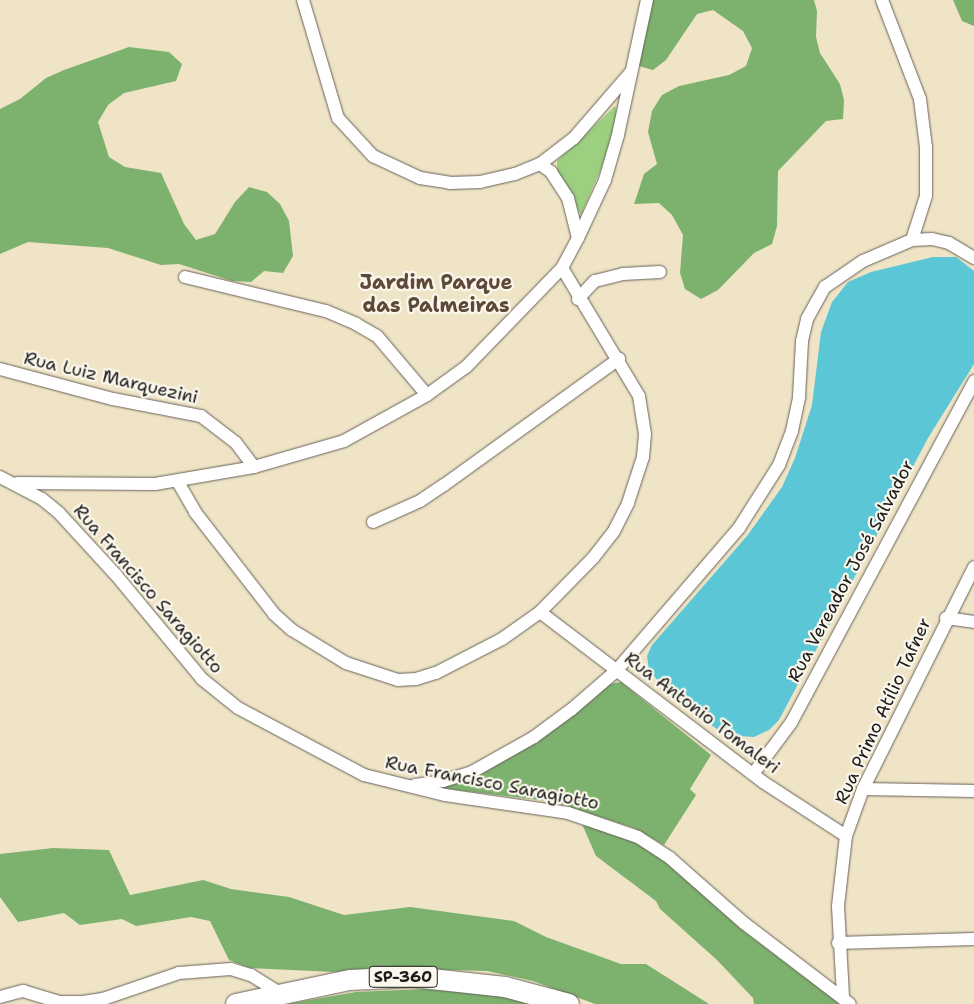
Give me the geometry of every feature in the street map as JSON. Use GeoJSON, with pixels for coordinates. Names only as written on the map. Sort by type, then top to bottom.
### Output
{"type":"FeatureCollection","features":[{"type":"Feature","properties":{"kind":"main road","name":"SP-360"},"geometry":{"type":"LineString","coordinates":[[236,1004],[350,980],[413,977],[505,987],[569,1004]]}},
{"type":"Feature","properties":{"kind":"street"},"geometry":{"type":"LineString","coordinates":[[303,0],[338,118],[374,156],[420,178],[450,182],[480,182],[515,174],[540,164],[574,138],[632,70]]}},
{"type":"Feature","properties":{"kind":"street"},"geometry":{"type":"LineString","coordinates":[[0,484],[178,482],[254,468],[344,441],[427,395],[466,367],[562,268],[578,238],[605,180],[647,0]]}},
{"type":"Feature","properties":{"kind":"street"},"geometry":{"type":"LineString","coordinates":[[882,0],[920,99],[926,147],[926,196],[912,240]]}},
{"type":"Feature","properties":{"kind":"street"},"geometry":{"type":"LineString","coordinates":[[540,164],[551,172],[568,198],[578,238]]}},
{"type":"Feature","properties":{"kind":"street"},"geometry":{"type":"LineString","coordinates":[[405,787],[443,781],[498,759],[572,709],[616,671],[739,528],[779,465],[792,431],[800,397],[802,341],[807,319],[825,287],[863,261],[912,240],[932,239],[949,244],[974,258]]}},
{"type":"Feature","properties":{"kind":"street"},"geometry":{"type":"LineString","coordinates":[[178,482],[195,512],[274,614],[292,630],[346,663],[398,680],[436,673],[502,639],[540,612],[593,558],[614,531],[628,503],[642,457],[644,412],[639,396],[620,359],[578,299],[562,268]]}},
{"type":"Feature","properties":{"kind":"street"},"geometry":{"type":"LineString","coordinates":[[578,299],[596,281],[623,274],[660,272]]}},
{"type":"Feature","properties":{"kind":"street"},"geometry":{"type":"LineString","coordinates":[[185,277],[326,311],[356,324],[377,336],[427,395]]}},
{"type":"Feature","properties":{"kind":"street"},"geometry":{"type":"LineString","coordinates":[[374,522],[420,501],[620,359]]}},
{"type":"Feature","properties":{"kind":"street","name":"Rua Luiz Marquezini"},"geometry":{"type":"LineString","coordinates":[[0,369],[95,395],[200,416],[236,442],[254,468]]}},
{"type":"Feature","properties":{"kind":"street","name":"Rua Vereador José Salvador"},"geometry":{"type":"LineString","coordinates":[[753,774],[790,724],[974,381]]}},
{"type":"Feature","properties":{"kind":"street"},"geometry":{"type":"LineString","coordinates":[[0,477],[16,483]]}},
{"type":"Feature","properties":{"kind":"street","name":"Rua Francisco Saragiotto"},"geometry":{"type":"LineString","coordinates":[[16,483],[42,498],[89,543],[218,696],[338,764],[364,775],[405,787],[568,813],[638,837],[670,858],[744,923],[846,1000]]}},
{"type":"Feature","properties":{"kind":"street","name":"Rua Primo Atílio Tafner"},"geometry":{"type":"LineString","coordinates":[[846,1000],[838,943],[841,869],[846,836],[863,790],[946,618],[974,567]]}},
{"type":"Feature","properties":{"kind":"street","name":"Rua Antonio Tomaleri"},"geometry":{"type":"LineString","coordinates":[[540,612],[753,774],[846,836]]}},
{"type":"Feature","properties":{"kind":"street"},"geometry":{"type":"LineString","coordinates":[[946,618],[974,622]]}},
{"type":"Feature","properties":{"kind":"street"},"geometry":{"type":"LineString","coordinates":[[863,790],[974,791]]}},
{"type":"Feature","properties":{"kind":"street"},"geometry":{"type":"LineString","coordinates":[[838,943],[974,938]]}},
{"type":"Feature","properties":{"kind":"street"},"geometry":{"type":"LineString","coordinates":[[0,997],[23,991],[58,1002],[83,1002],[103,999],[179,973],[231,969],[252,975],[281,994]]}},
{"type":"Feature","properties":{"kind":"green space"},"geometry":{"type":"Polygon","coordinates":[[[650,0],[814,0],[817,11],[816,37],[820,53],[840,84],[844,100],[843,119],[826,121],[778,171],[777,226],[772,244],[754,253],[718,290],[701,299],[685,289],[680,273],[683,235],[672,215],[659,203],[634,204],[644,174],[657,164],[648,132],[652,111],[662,95],[679,86],[729,75],[746,66],[752,48],[743,31],[713,10],[697,14],[666,60],[653,70],[635,65],[650,0]]]}},
{"type":"Feature","properties":{"kind":"green space"},"geometry":{"type":"Polygon","coordinates":[[[953,0],[974,0],[974,26],[962,21],[953,0]]]}},
{"type":"Feature","properties":{"kind":"green space"},"geometry":{"type":"Polygon","coordinates":[[[129,47],[169,52],[182,64],[176,81],[124,93],[108,105],[98,122],[109,157],[125,167],[161,173],[184,224],[196,240],[215,234],[235,202],[249,187],[267,192],[280,204],[289,221],[293,256],[283,273],[264,271],[251,282],[232,281],[179,264],[161,265],[108,248],[28,242],[0,254],[0,109],[20,99],[46,78],[129,47]]]}},
{"type":"Feature","properties":{"kind":"green space"},"geometry":{"type":"Polygon","coordinates":[[[615,106],[618,113],[603,164],[581,215],[557,170],[557,161],[615,106]]]}},
{"type":"Feature","properties":{"kind":"green space"},"geometry":{"type":"Polygon","coordinates":[[[621,682],[711,755],[690,789],[696,795],[664,845],[634,828],[554,802],[441,788],[465,780],[609,684],[621,682]]]}},
{"type":"Feature","properties":{"kind":"green space"},"geometry":{"type":"Polygon","coordinates":[[[582,824],[626,836],[662,858],[742,930],[840,1004],[754,1004],[753,998],[717,960],[660,909],[656,901],[596,856],[582,824]]]}},
{"type":"Feature","properties":{"kind":"green space"},"geometry":{"type":"Polygon","coordinates":[[[53,848],[109,850],[130,895],[203,880],[231,889],[289,897],[344,915],[410,907],[514,921],[546,937],[621,964],[646,964],[709,1004],[595,1004],[533,981],[487,971],[374,968],[334,972],[250,968],[229,960],[210,921],[191,917],[136,926],[122,919],[80,925],[64,913],[18,922],[0,897],[0,854],[53,848]]]}},
{"type":"Feature","properties":{"kind":"green space"},"geometry":{"type":"Polygon","coordinates":[[[425,989],[496,995],[533,1004],[287,1004],[356,992],[425,989]]]}},
{"type":"Feature","properties":{"kind":"water"},"geometry":{"type":"Polygon","coordinates":[[[933,257],[956,257],[974,271],[974,364],[928,438],[779,720],[769,730],[754,737],[725,735],[668,693],[649,670],[647,656],[652,645],[747,536],[782,487],[795,458],[812,405],[821,332],[832,302],[848,282],[871,272],[933,257]]]}},
{"type":"Feature","properties":{"kind":"district","name":"Jardim Parque das Palmeiras"},"geometry":{"type":"Point","coordinates":[436,294]}}]}
